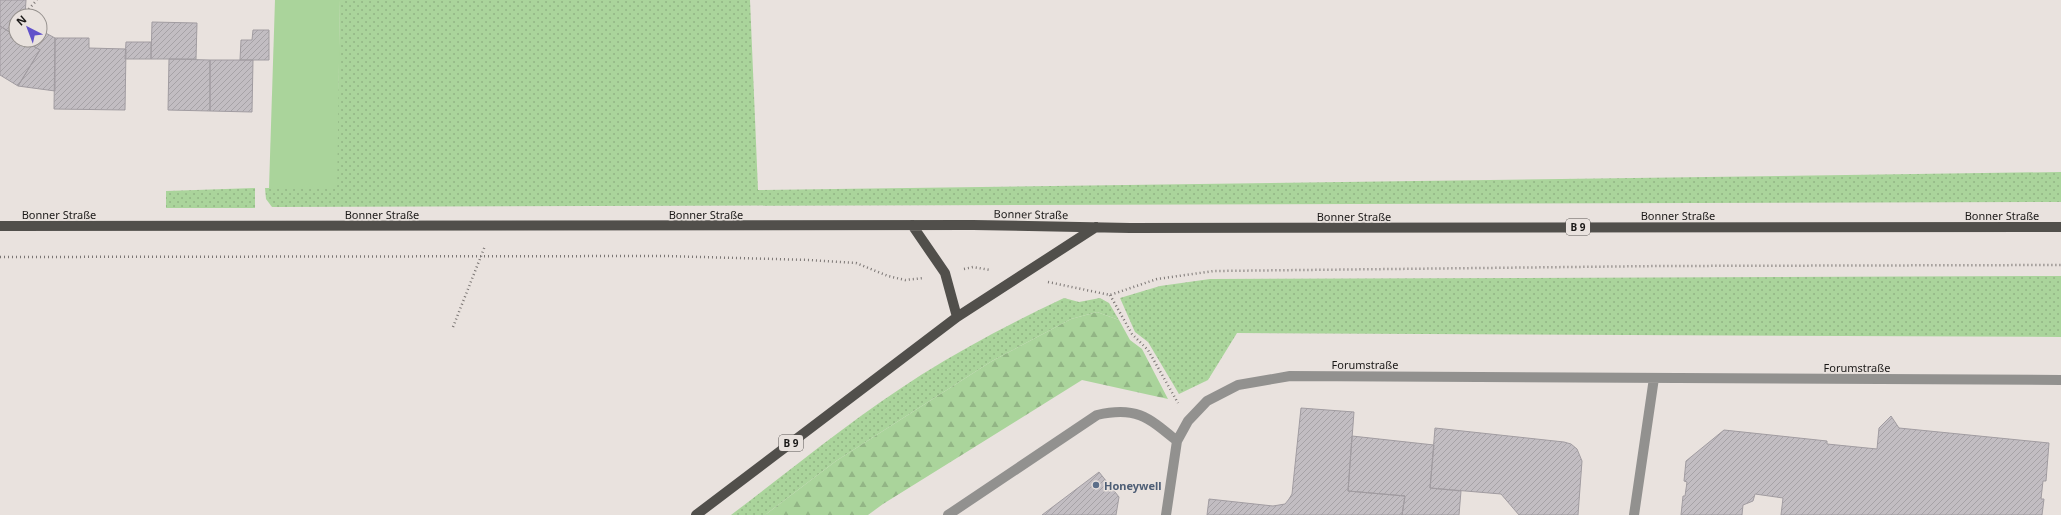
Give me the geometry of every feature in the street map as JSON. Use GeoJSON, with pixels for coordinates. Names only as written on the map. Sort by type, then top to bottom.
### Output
{"type":"FeatureCollection","features":[{"type":"Feature","properties":{"kind":"main road","name":"Bonner Straße"},"geometry":{"type":"LineString","coordinates":[[0,226],[912,225],[1096,227],[2061,227]]}},
{"type":"Feature","properties":{"kind":"main road"},"geometry":{"type":"LineString","coordinates":[[912,225],[945,273],[957,317]]}},
{"type":"Feature","properties":{"kind":"main road","name":"B 9"},"geometry":{"type":"LineString","coordinates":[[696,515],[957,317],[1096,227]]}},
{"type":"Feature","properties":{"kind":"street","name":"Forumstraße"},"geometry":{"type":"LineString","coordinates":[[1166,515],[1177,441],[1188,421],[1207,401],[1238,385],[1290,376],[2061,380]]}},
{"type":"Feature","properties":{"kind":"street"},"geometry":{"type":"LineString","coordinates":[[1634,515],[1654,378]]}},
{"type":"Feature","properties":{"kind":"street"},"geometry":{"type":"LineString","coordinates":[[948,515],[1097,415],[1115,411],[1134,412],[1154,422],[1177,441]]}},
{"type":"Feature","properties":{"kind":"path"},"geometry":{"type":"LineString","coordinates":[[30,8],[37,0]]}},
{"type":"Feature","properties":{"kind":"path"},"geometry":{"type":"LineString","coordinates":[[453,327],[482,256],[491,226]]}},
{"type":"Feature","properties":{"kind":"path"},"geometry":{"type":"LineString","coordinates":[[1110,295],[1132,334],[1148,350],[1188,421]]}},
{"type":"Feature","properties":{"kind":"green space"},"geometry":{"type":"Polygon","coordinates":[[[275,0],[340,0],[337,188],[269,188],[275,0]]]}},
{"type":"Feature","properties":{"kind":"green space"},"geometry":{"type":"Polygon","coordinates":[[[340,0],[750,0],[758,190],[2061,172],[2061,202],[272,207],[266,199],[265,188],[336,188],[340,0]]]}},
{"type":"Feature","properties":{"kind":"green space"},"geometry":{"type":"Polygon","coordinates":[[[255,188],[255,208],[166,208],[166,191],[255,188]]]}},
{"type":"Feature","properties":{"kind":"green space"},"geometry":{"type":"Polygon","coordinates":[[[2061,276],[2061,337],[1237,333],[1208,380],[1179,394],[1148,342],[1135,332],[1120,298],[1160,286],[1210,279],[2061,276]]]}},
{"type":"Feature","properties":{"kind":"green space"},"geometry":{"type":"Polygon","coordinates":[[[1064,298],[1079,302],[1100,298],[1109,303],[1119,320],[1097,312],[1071,319],[992,361],[836,461],[765,515],[731,515],[848,425],[896,391],[991,334],[1064,298]]]}},
{"type":"Feature","properties":{"kind":"green space"},"geometry":{"type":"Polygon","coordinates":[[[1097,312],[1119,320],[1130,340],[1142,349],[1168,399],[1082,380],[883,504],[868,515],[765,515],[836,461],[992,361],[1071,319],[1097,312]]]}},
{"type":"Feature","properties":{"kind":"building"},"geometry":{"type":"Polygon","coordinates":[[[0,0],[26,0],[26,8],[8,8],[8,31],[0,26],[0,0]]]}},
{"type":"Feature","properties":{"kind":"building"},"geometry":{"type":"Polygon","coordinates":[[[152,22],[197,23],[196,59],[151,59],[152,22]]]}},
{"type":"Feature","properties":{"kind":"building"},"geometry":{"type":"Polygon","coordinates":[[[0,26],[8,31],[8,48],[37,48],[40,50],[18,86],[0,75],[0,26]]]}},
{"type":"Feature","properties":{"kind":"building"},"geometry":{"type":"Polygon","coordinates":[[[253,30],[269,30],[269,60],[240,60],[241,40],[252,40],[253,30]]]}},
{"type":"Feature","properties":{"kind":"building"},"geometry":{"type":"Polygon","coordinates":[[[48,34],[55,38],[55,91],[18,86],[40,50],[37,48],[48,48],[48,34]]]}},
{"type":"Feature","properties":{"kind":"building"},"geometry":{"type":"Polygon","coordinates":[[[55,38],[89,38],[89,48],[126,49],[125,110],[54,109],[55,38]]]}},
{"type":"Feature","properties":{"kind":"building"},"geometry":{"type":"Polygon","coordinates":[[[126,42],[151,42],[151,59],[125,59],[126,42]]]}},
{"type":"Feature","properties":{"kind":"building"},"geometry":{"type":"Polygon","coordinates":[[[169,59],[210,60],[210,111],[168,110],[169,59]]]}},
{"type":"Feature","properties":{"kind":"building"},"geometry":{"type":"Polygon","coordinates":[[[210,60],[253,60],[252,112],[210,111],[210,60]]]}},
{"type":"Feature","properties":{"kind":"building"},"geometry":{"type":"Polygon","coordinates":[[[1301,408],[1354,412],[1348,491],[1405,496],[1402,515],[1207,515],[1209,499],[1273,506],[1285,504],[1292,494],[1301,408]]]}},
{"type":"Feature","properties":{"kind":"building"},"geometry":{"type":"Polygon","coordinates":[[[1891,416],[1899,428],[2049,443],[2046,481],[2043,481],[2041,499],[2044,499],[2042,515],[1781,515],[1783,498],[1755,494],[1753,501],[1743,505],[1742,515],[1681,515],[1683,496],[1685,496],[1687,482],[1684,481],[1686,461],[1724,430],[1827,441],[1827,444],[1877,449],[1879,428],[1891,416]]]}},
{"type":"Feature","properties":{"kind":"building"},"geometry":{"type":"Polygon","coordinates":[[[1435,428],[1571,444],[1577,449],[1582,461],[1578,515],[1519,515],[1501,494],[1430,488],[1435,428]]]}},
{"type":"Feature","properties":{"kind":"building"},"geometry":{"type":"Polygon","coordinates":[[[1352,436],[1434,445],[1430,488],[1461,491],[1459,515],[1402,515],[1405,496],[1348,491],[1352,436]]]}},
{"type":"Feature","properties":{"kind":"building","name":"Honeywell"},"geometry":{"type":"Polygon","coordinates":[[[1099,472],[1119,497],[1116,515],[1042,515],[1099,472]]]}},
{"type":"Feature","properties":{"kind":"place","name":"Honeywell"},"geometry":{"type":"Point","coordinates":[1096,485]}}]}
